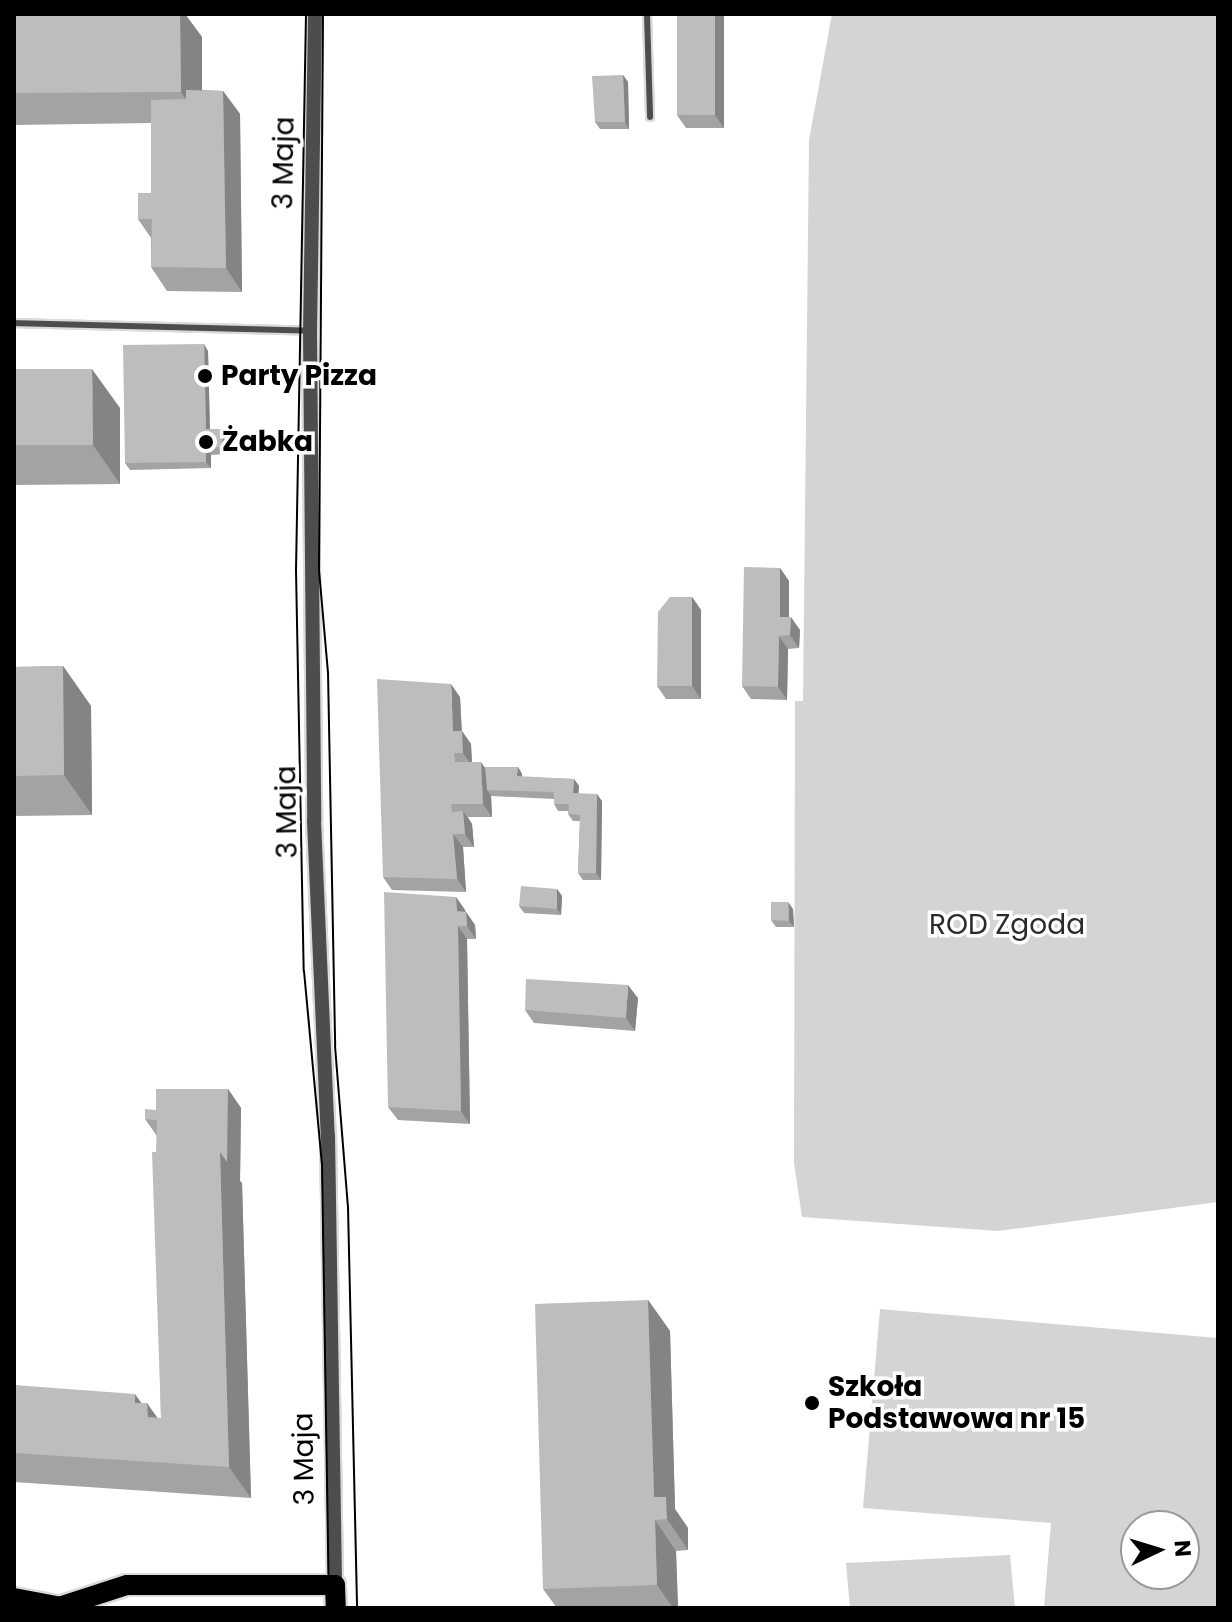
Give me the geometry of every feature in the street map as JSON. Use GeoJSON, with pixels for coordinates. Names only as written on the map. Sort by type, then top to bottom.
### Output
{"type":"FeatureCollection","features":[{"type":"Feature","properties":{"kind":"main road"},"geometry":{"type":"LineString","coordinates":[[14,1598],[64,1607],[127,1585],[335,1585]]}},
{"type":"Feature","properties":{"kind":"main road","name":"3 Maja"},"geometry":{"type":"LineString","coordinates":[[335,1585],[336,1608]]}},
{"type":"Feature","properties":{"kind":"street","name":"3 Maja"},"geometry":{"type":"LineString","coordinates":[[315,14],[310,331],[314,821],[328,1136],[335,1585]]}},
{"type":"Feature","properties":{"kind":"lane"},"geometry":{"type":"LineString","coordinates":[[647,14],[650,117]]}},
{"type":"Feature","properties":{"kind":"lane"},"geometry":{"type":"LineString","coordinates":[[14,323],[310,331]]}},
{"type":"Feature","properties":{"kind":"green space","name":"ROD Zgoda"},"geometry":{"type":"Polygon","coordinates":[[[832,14],[1218,14],[1218,1202],[998,1231],[802,1217],[794,1163],[795,701],[803,701],[809,140],[832,14]]]}},
{"type":"Feature","properties":{"kind":"green space"},"geometry":{"type":"Polygon","coordinates":[[[880,1309],[1218,1338],[1218,1608],[1044,1608],[1051,1523],[863,1508],[880,1309]]]}},
{"type":"Feature","properties":{"kind":"green space"},"geometry":{"type":"Polygon","coordinates":[[[1010,1555],[1015,1608],[850,1608],[846,1563],[1010,1555]]]}},
{"type":"Feature","properties":{"kind":"building"},"geometry":{"type":"Polygon","coordinates":[[[14,14],[180,14],[181,92],[14,93],[14,14]]]}},
{"type":"Feature","properties":{"kind":"building"},"geometry":{"type":"Polygon","coordinates":[[[677,14],[715,14],[715,115],[677,115],[677,14]]]}},
{"type":"Feature","properties":{"kind":"building"},"geometry":{"type":"Polygon","coordinates":[[[623,75],[625,122],[595,122],[592,76],[623,75]]]}},
{"type":"Feature","properties":{"kind":"building"},"geometry":{"type":"Polygon","coordinates":[[[186,90],[223,91],[226,268],[151,267],[152,219],[138,219],[138,193],[151,193],[151,100],[186,99],[186,90]]]}},
{"type":"Feature","properties":{"kind":"building"},"geometry":{"type":"Polygon","coordinates":[[[204,344],[206,429],[223,429],[222,447],[206,448],[206,462],[125,463],[123,345],[204,344]]]}},
{"type":"Feature","properties":{"kind":"building"},"geometry":{"type":"Polygon","coordinates":[[[14,369],[92,369],[93,445],[14,445],[14,369]]]}},
{"type":"Feature","properties":{"kind":"building"},"geometry":{"type":"Polygon","coordinates":[[[744,567],[780,568],[780,617],[791,617],[790,635],[779,636],[778,687],[742,686],[744,567]]]}},
{"type":"Feature","properties":{"kind":"building"},"geometry":{"type":"Polygon","coordinates":[[[670,597],[692,597],[692,686],[657,686],[658,612],[670,597]]]}},
{"type":"Feature","properties":{"kind":"building"},"geometry":{"type":"Polygon","coordinates":[[[63,666],[64,775],[14,776],[14,667],[63,666]]]}},
{"type":"Feature","properties":{"kind":"building"},"geometry":{"type":"Polygon","coordinates":[[[377,679],[451,684],[453,731],[462,731],[463,753],[454,753],[455,762],[481,762],[483,804],[451,804],[452,812],[463,811],[465,834],[453,834],[457,879],[383,877],[377,679]]]}},
{"type":"Feature","properties":{"kind":"building"},"geometry":{"type":"Polygon","coordinates":[[[485,767],[518,767],[517,776],[574,779],[573,793],[597,794],[596,873],[578,873],[580,815],[568,814],[569,804],[554,804],[554,792],[487,790],[485,767]]]}},
{"type":"Feature","properties":{"kind":"building"},"geometry":{"type":"Polygon","coordinates":[[[521,886],[557,889],[557,909],[519,906],[521,886]]]}},
{"type":"Feature","properties":{"kind":"building"},"geometry":{"type":"Polygon","coordinates":[[[384,892],[456,897],[457,911],[466,912],[467,926],[458,926],[461,1111],[388,1107],[384,892]]]}},
{"type":"Feature","properties":{"kind":"building"},"geometry":{"type":"Polygon","coordinates":[[[771,902],[788,902],[789,921],[771,920],[771,902]]]}},
{"type":"Feature","properties":{"kind":"building"},"geometry":{"type":"Polygon","coordinates":[[[526,979],[628,985],[626,1018],[525,1010],[526,979]]]}},
{"type":"Feature","properties":{"kind":"building"},"geometry":{"type":"Polygon","coordinates":[[[156,1089],[228,1089],[227,1162],[220,1152],[156,1152],[157,1120],[145,1119],[145,1109],[156,1110],[156,1089]]]}},
{"type":"Feature","properties":{"kind":"building"},"geometry":{"type":"Polygon","coordinates":[[[152,1152],[220,1152],[229,1467],[14,1453],[14,1385],[135,1394],[135,1403],[147,1403],[148,1417],[161,1418],[152,1152]]]}},
{"type":"Feature","properties":{"kind":"building"},"geometry":{"type":"Polygon","coordinates":[[[648,1300],[654,1497],[666,1497],[667,1519],[655,1520],[657,1585],[543,1589],[535,1304],[648,1300]]]}},
{"type":"Feature","properties":{"kind":"tram line"},"geometry":{"type":"LineString","coordinates":[[306,14],[296,570],[304,971],[322,1164],[329,1608]]}},
{"type":"Feature","properties":{"kind":"tram line"},"geometry":{"type":"LineString","coordinates":[[323,14],[319,570],[328,672],[335,1046],[348,1207],[357,1608]]}},
{"type":"Feature","properties":{"kind":"place","name":"Party Pizza"},"geometry":{"type":"Point","coordinates":[205,376]}},
{"type":"Feature","properties":{"kind":"place","name":"Żabka"},"geometry":{"type":"Point","coordinates":[206,442]}},
{"type":"Feature","properties":{"kind":"place","name":"Szkoła Podstawowa nr 15"},"geometry":{"type":"Point","coordinates":[812,1403]}}]}
